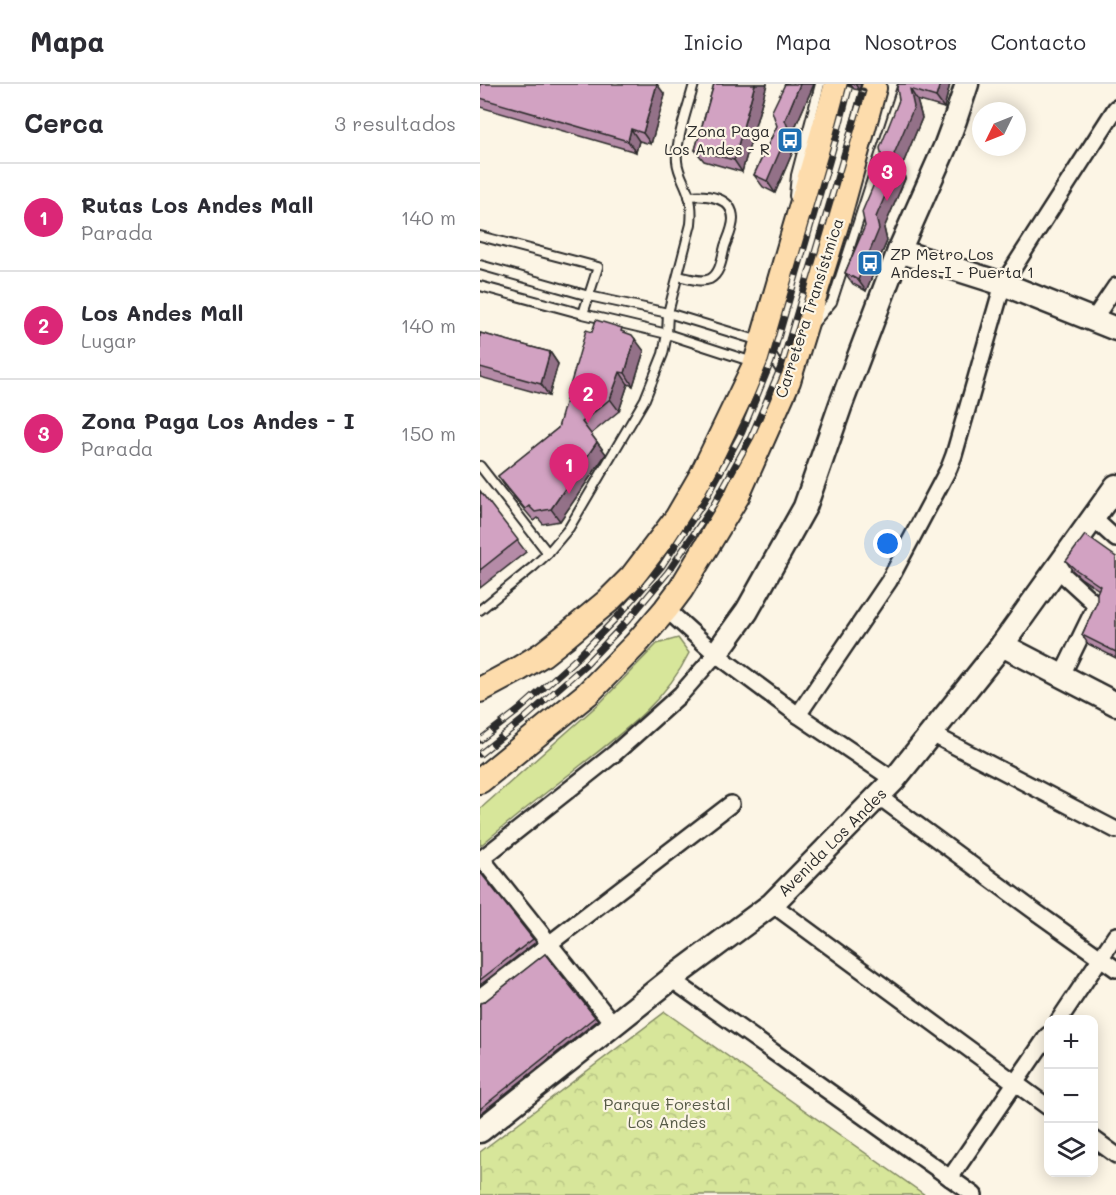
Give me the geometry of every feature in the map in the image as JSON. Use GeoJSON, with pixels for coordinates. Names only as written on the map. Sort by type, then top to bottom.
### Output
{"type":"FeatureCollection","features":[{"type":"Feature","properties":{"kind":"main road","name":"Carretera Transístmica"},"geometry":{"type":"LineString","coordinates":[[480,690],[543,654],[603,605],[632,577],[677,518],[702,475],[760,352],[837,84]]}},
{"type":"Feature","properties":{"kind":"main road","name":"Carretera Transístmica"},"geometry":{"type":"LineString","coordinates":[[480,781],[587,694],[636,644],[681,589],[737,496],[788,381],[838,219],[874,88]]}},
{"type":"Feature","properties":{"kind":"main road"},"geometry":{"type":"LineString","coordinates":[[480,703],[532,675],[560,651],[603,605]]}},
{"type":"Feature","properties":{"kind":"main road"},"geometry":{"type":"LineString","coordinates":[[480,772],[587,694]]}},
{"type":"Feature","properties":{"kind":"street"},"geometry":{"type":"LineString","coordinates":[[614,1025],[481,859],[614,754],[681,694],[716,654],[747,611],[805,507],[899,251],[945,147],[967,84]]}},
{"type":"Feature","properties":{"kind":"street"},"geometry":{"type":"LineString","coordinates":[[798,715],[889,581],[951,464],[1003,284],[1116,108]]}},
{"type":"Feature","properties":{"kind":"street"},"geometry":{"type":"LineString","coordinates":[[899,251],[1003,284],[1116,329]]}},
{"type":"Feature","properties":{"kind":"street"},"geometry":{"type":"LineString","coordinates":[[1093,320],[1116,286]]}},
{"type":"Feature","properties":{"kind":"street","name":"Avenida Los Andes"},"geometry":{"type":"LineString","coordinates":[[480,1131],[671,979],[772,904],[886,788],[1002,645],[1116,486]]}},
{"type":"Feature","properties":{"kind":"street"},"geometry":{"type":"LineString","coordinates":[[1093,518],[1116,539]]}},
{"type":"Feature","properties":{"kind":"street"},"geometry":{"type":"LineString","coordinates":[[1057,569],[1092,601],[1095,608],[1062,675]]}},
{"type":"Feature","properties":{"kind":"street"},"geometry":{"type":"LineString","coordinates":[[666,609],[716,654],[798,715],[1033,910],[1116,969]]}},
{"type":"Feature","properties":{"kind":"street"},"geometry":{"type":"LineString","coordinates":[[1002,645],[1116,704]]}},
{"type":"Feature","properties":{"kind":"street"},"geometry":{"type":"LineString","coordinates":[[930,733],[1116,830]]}},
{"type":"Feature","properties":{"kind":"street"},"geometry":{"type":"LineString","coordinates":[[480,997],[731,804]]}},
{"type":"Feature","properties":{"kind":"street"},"geometry":{"type":"LineString","coordinates":[[772,904],[1044,1104]]}},
{"type":"Feature","properties":{"kind":"street"},"geometry":{"type":"LineString","coordinates":[[1062,1015],[1116,934]]}},
{"type":"Feature","properties":{"kind":"street"},"geometry":{"type":"LineString","coordinates":[[671,979],[974,1195]]}},
{"type":"Feature","properties":{"kind":"street"},"geometry":{"type":"LineString","coordinates":[[950,1178],[1044,1041]]}},
{"type":"Feature","properties":{"kind":"street"},"geometry":{"type":"LineString","coordinates":[[1098,1142],[1116,1155]]}},
{"type":"Feature","properties":{"kind":"lane"},"geometry":{"type":"LineString","coordinates":[[480,610],[533,567],[569,528],[645,399],[663,354],[668,313],[691,224],[692,210],[689,196],[677,160],[678,145],[694,84]]}},
{"type":"Feature","properties":{"kind":"lane"},"geometry":{"type":"LineString","coordinates":[[797,223],[794,197],[796,175],[820,84]]}},
{"type":"Feature","properties":{"kind":"lane"},"geometry":{"type":"LineString","coordinates":[[801,339],[832,302],[903,84]]}},
{"type":"Feature","properties":{"kind":"lane"},"geometry":{"type":"LineString","coordinates":[[678,276],[702,281],[711,278],[718,271],[733,220],[731,209],[723,201],[709,196],[689,196]]}},
{"type":"Feature","properties":{"kind":"lane"},"geometry":{"type":"LineString","coordinates":[[480,236],[598,267],[583,314]]}},
{"type":"Feature","properties":{"kind":"lane"},"geometry":{"type":"LineString","coordinates":[[480,265],[589,296],[668,313],[760,352],[788,381]]}},
{"type":"Feature","properties":{"kind":"lane"},"geometry":{"type":"LineString","coordinates":[[480,286],[667,334],[760,352]]}},
{"type":"Feature","properties":{"kind":"lane"},"geometry":{"type":"LineString","coordinates":[[480,466],[548,553]]}},
{"type":"Feature","properties":{"kind":"green space"},"geometry":{"type":"Polygon","coordinates":[[[678,638],[689,653],[656,701],[612,741],[480,846],[480,809],[602,701],[657,644],[678,638]]]}},
{"type":"Feature","properties":{"kind":"green space","name":"Parque Forestal Los Andes"},"geometry":{"type":"Polygon","coordinates":[[[665,1012],[925,1195],[480,1195],[480,1152],[665,1012]]]}},
{"type":"Feature","properties":{"kind":"building"},"geometry":{"type":"Polygon","coordinates":[[[480,84],[657,84],[643,133],[631,129],[628,141],[480,98],[480,84]]]}},
{"type":"Feature","properties":{"kind":"building"},"geometry":{"type":"Polygon","coordinates":[[[714,84],[755,84],[734,160],[695,150],[714,84]]]}},
{"type":"Feature","properties":{"kind":"building"},"geometry":{"type":"Polygon","coordinates":[[[785,84],[800,84],[785,120],[789,130],[767,181],[754,175],[777,126],[772,111],[785,84]]]}},
{"type":"Feature","properties":{"kind":"building"},"geometry":{"type":"Polygon","coordinates":[[[898,84],[940,84],[936,97],[910,89],[914,107],[894,154],[897,168],[876,217],[879,229],[858,280],[845,273],[865,226],[862,212],[883,163],[880,148],[899,100],[898,84]]]}},
{"type":"Feature","properties":{"kind":"building"},"geometry":{"type":"Polygon","coordinates":[[[596,320],[622,328],[621,331],[632,335],[635,339],[625,373],[620,372],[610,399],[582,422],[597,442],[551,509],[535,512],[529,506],[525,509],[498,476],[558,428],[586,330],[592,332],[596,320]]]}},
{"type":"Feature","properties":{"kind":"building"},"geometry":{"type":"Polygon","coordinates":[[[480,333],[550,352],[541,384],[480,367],[480,333]]]}},
{"type":"Feature","properties":{"kind":"building"},"geometry":{"type":"Polygon","coordinates":[[[480,491],[518,540],[480,570],[480,491]]]}},
{"type":"Feature","properties":{"kind":"building"},"geometry":{"type":"Polygon","coordinates":[[[1085,535],[1116,557],[1116,652],[1082,635],[1097,602],[1100,586],[1066,561],[1085,535]]]}},
{"type":"Feature","properties":{"kind":"building"},"geometry":{"type":"Polygon","coordinates":[[[480,872],[533,939],[480,980],[480,872]]]}},
{"type":"Feature","properties":{"kind":"building"},"geometry":{"type":"Polygon","coordinates":[[[545,954],[595,1017],[480,1109],[480,1003],[545,954]]]}},
{"type":"Feature","properties":{"kind":"railway"},"geometry":{"type":"LineString","coordinates":[[480,740],[519,710],[578,657],[621,613],[661,567],[705,500],[742,432],[771,362],[850,85]]}},
{"type":"Feature","properties":{"kind":"railway"},"geometry":{"type":"LineString","coordinates":[[480,754],[585,665],[629,619],[668,572],[714,504],[751,437],[781,367],[863,91]]}},
{"type":"Feature","properties":{"kind":"place","name":"Zona Paga Los Andes - R"},"geometry":{"type":"Point","coordinates":[790,140]}},
{"type":"Feature","properties":{"kind":"place","name":"Zona Paga Los Andes - I"},"geometry":{"type":"Point","coordinates":[887,201]}},
{"type":"Feature","properties":{"kind":"place","name":"ZP Metro Los Andes-I - Puerta 1"},"geometry":{"type":"Point","coordinates":[870,263]}},
{"type":"Feature","properties":{"kind":"place","name":"Los Andes Mall"},"geometry":{"type":"Point","coordinates":[588,423]}},
{"type":"Feature","properties":{"kind":"place","name":"Rutas Los Andes Mall"},"geometry":{"type":"Point","coordinates":[569,494]}}]}
